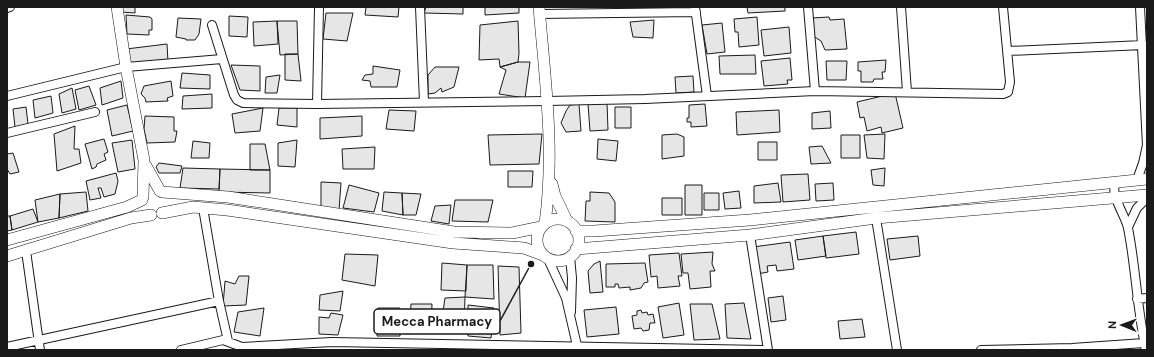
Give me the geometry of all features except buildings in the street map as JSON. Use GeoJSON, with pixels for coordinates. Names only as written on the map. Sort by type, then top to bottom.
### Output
{"type":"FeatureCollection","features":[{"type":"Feature","properties":{"kind":"main road"},"geometry":{"type":"LineString","coordinates":[[117,7],[126,67],[144,160],[142,199],[145,211],[157,214]]}},
{"type":"Feature","properties":{"kind":"main road"},"geometry":{"type":"LineString","coordinates":[[539,11],[547,101],[549,168],[543,225],[538,232],[537,244],[546,257]]}},
{"type":"Feature","properties":{"kind":"main road"},"geometry":{"type":"LineString","coordinates":[[144,160],[161,192],[167,200],[167,205],[157,214]]}},
{"type":"Feature","properties":{"kind":"main road"},"geometry":{"type":"LineString","coordinates":[[549,168],[555,196],[567,221],[576,231],[578,237],[573,253]]}},
{"type":"Feature","properties":{"kind":"main road"},"geometry":{"type":"LineString","coordinates":[[576,231],[750,220],[1142,180]]}},
{"type":"Feature","properties":{"kind":"main road"},"geometry":{"type":"LineString","coordinates":[[7,240],[127,207],[142,199],[148,191],[243,199],[454,232],[486,234],[522,232],[556,219],[567,221]]}},
{"type":"Feature","properties":{"kind":"main road"},"geometry":{"type":"LineString","coordinates":[[7,256],[131,218],[182,208],[203,208],[453,243],[524,248],[546,257],[563,260],[573,253],[596,247],[750,235],[876,218],[1147,195]]}},
{"type":"Feature","properties":{"kind":"main road"},"geometry":{"type":"LineString","coordinates":[[594,231],[590,238],[591,242],[596,247]]}},
{"type":"Feature","properties":{"kind":"main road"},"geometry":{"type":"LineString","coordinates":[[522,232],[524,248]]}},
{"type":"Feature","properties":{"kind":"street"},"geometry":{"type":"LineString","coordinates":[[317,104],[319,7]]}},
{"type":"Feature","properties":{"kind":"street"},"geometry":{"type":"LineString","coordinates":[[420,7],[424,102]]}},
{"type":"Feature","properties":{"kind":"street"},"geometry":{"type":"LineString","coordinates":[[808,7],[815,91]]}},
{"type":"Feature","properties":{"kind":"street"},"geometry":{"type":"LineString","coordinates":[[901,7],[907,92]]}},
{"type":"Feature","properties":{"kind":"street"},"geometry":{"type":"LineString","coordinates":[[212,25],[234,94],[237,100],[243,103],[317,104],[547,101],[815,91],[1004,94],[1008,92],[1010,88],[1003,7]]}},
{"type":"Feature","properties":{"kind":"street"},"geometry":{"type":"LineString","coordinates":[[1140,7],[1146,69],[1147,146],[1143,163],[1142,180]]}},
{"type":"Feature","properties":{"kind":"street"},"geometry":{"type":"LineString","coordinates":[[539,11],[695,10],[707,96]]}},
{"type":"Feature","properties":{"kind":"street"},"geometry":{"type":"LineString","coordinates":[[1008,51],[1143,45]]}},
{"type":"Feature","properties":{"kind":"street"},"geometry":{"type":"LineString","coordinates":[[7,96],[126,67],[222,60]]}},
{"type":"Feature","properties":{"kind":"street"},"geometry":{"type":"LineString","coordinates":[[7,133],[95,112]]}},
{"type":"Feature","properties":{"kind":"street"},"geometry":{"type":"LineString","coordinates":[[981,350],[1145,347],[1128,228],[1116,198],[1114,189],[1116,182]]}},
{"type":"Feature","properties":{"kind":"street"},"geometry":{"type":"LineString","coordinates":[[1128,228],[1133,214],[1147,198]]}},
{"type":"Feature","properties":{"kind":"street"},"geometry":{"type":"LineString","coordinates":[[203,208],[219,301],[228,341]]}},
{"type":"Feature","properties":{"kind":"street"},"geometry":{"type":"LineString","coordinates":[[876,218],[898,350]]}},
{"type":"Feature","properties":{"kind":"street"},"geometry":{"type":"LineString","coordinates":[[181,350],[217,341],[228,341],[238,348],[332,342],[577,348],[768,350],[750,235]]}},
{"type":"Feature","properties":{"kind":"street"},"geometry":{"type":"LineString","coordinates":[[26,251],[40,350]]}},
{"type":"Feature","properties":{"kind":"street"},"geometry":{"type":"LineString","coordinates":[[571,319],[573,253]]}},
{"type":"Feature","properties":{"kind":"street"},"geometry":{"type":"LineString","coordinates":[[546,257],[560,285],[571,319],[577,348]]}},
{"type":"Feature","properties":{"kind":"street"},"geometry":{"type":"LineString","coordinates":[[1137,299],[1147,298]]}},
{"type":"Feature","properties":{"kind":"street"},"geometry":{"type":"LineString","coordinates":[[7,347],[219,301]]}},
{"type":"Feature","properties":{"kind":"place","name":"Mecca Pharmacy"},"geometry":{"type":"Point","coordinates":[531,264]}}]}
